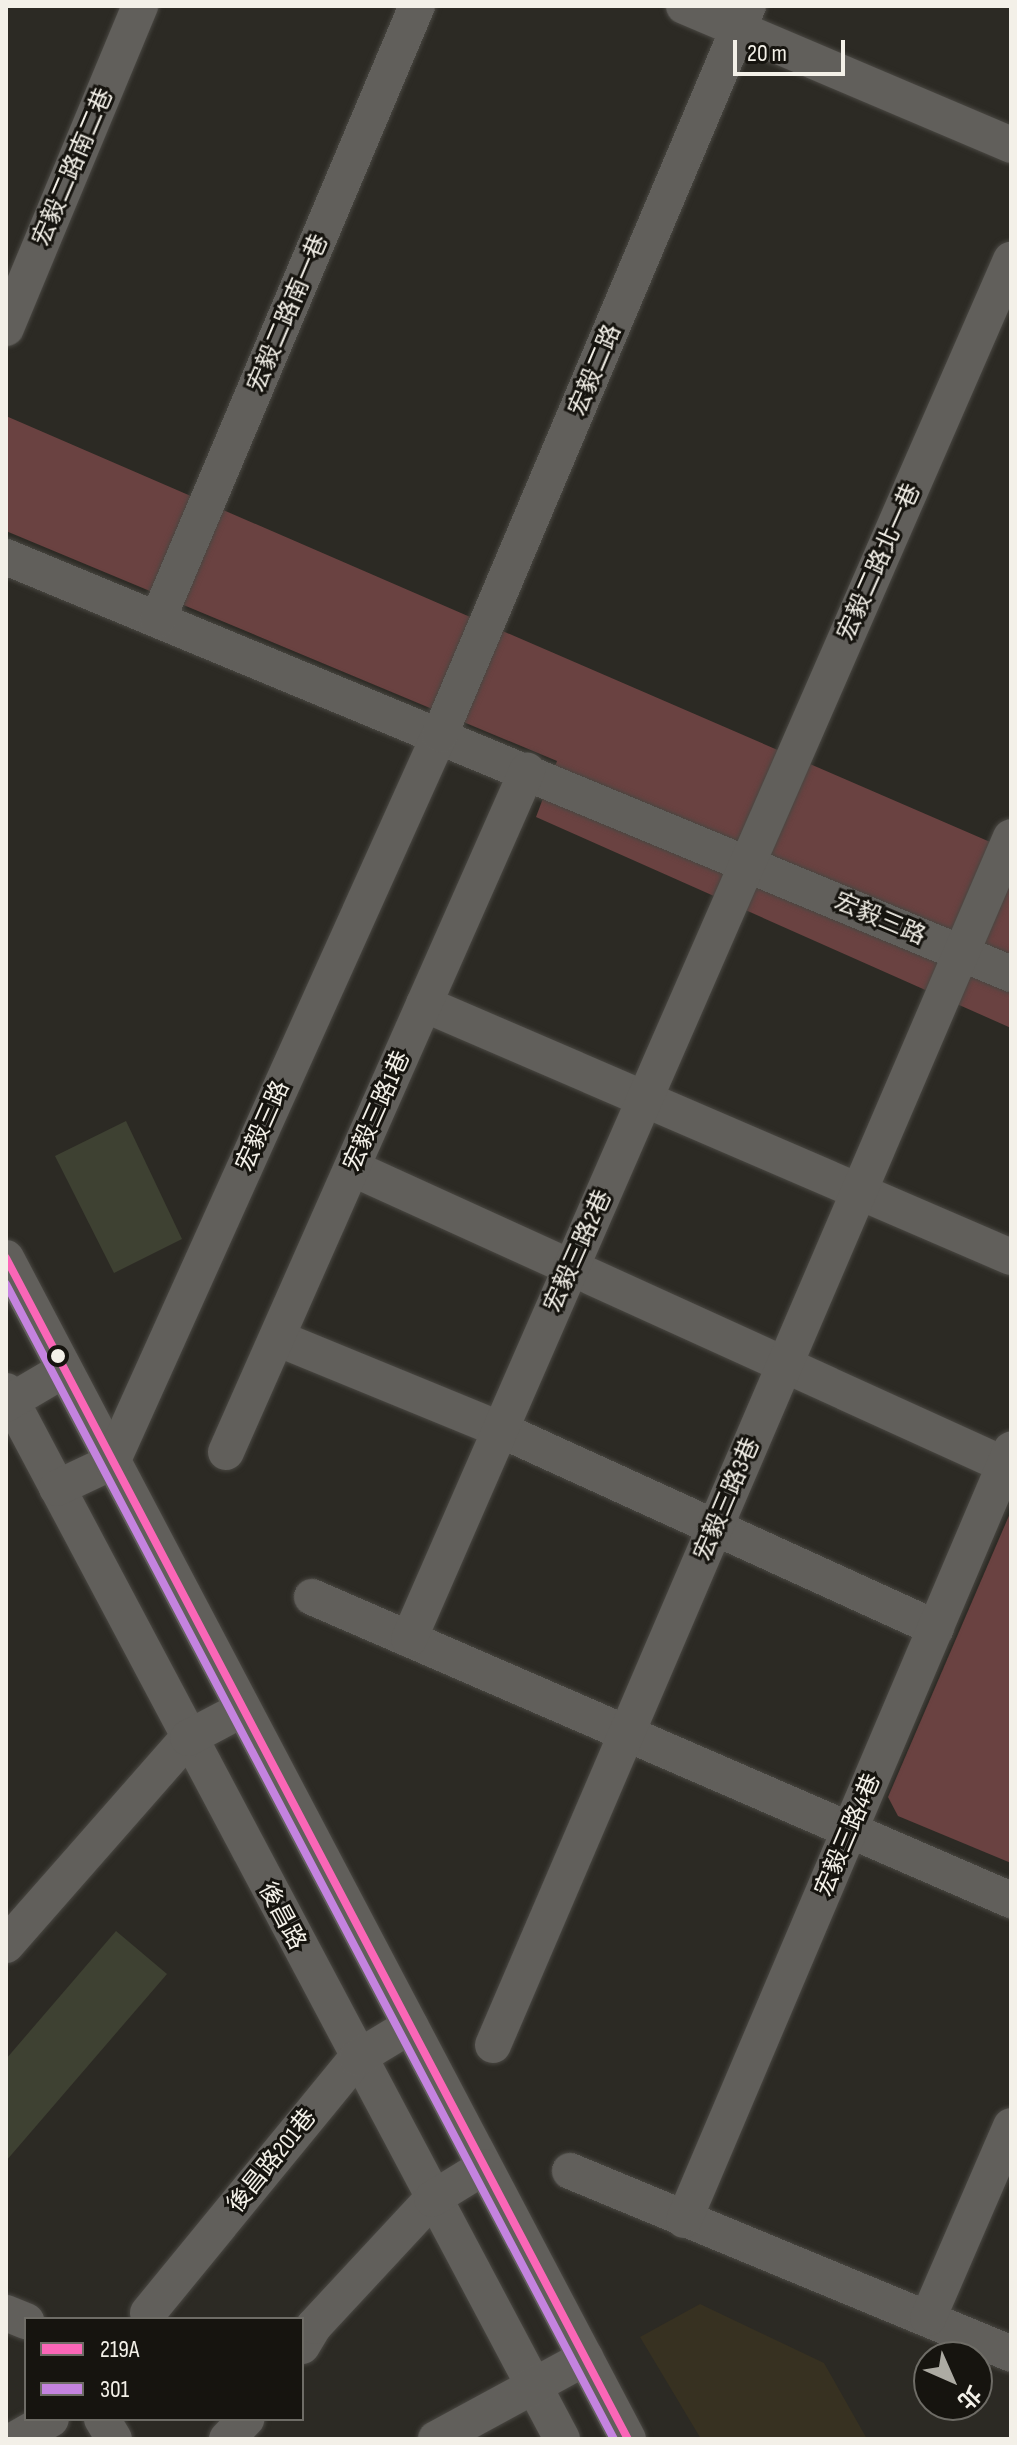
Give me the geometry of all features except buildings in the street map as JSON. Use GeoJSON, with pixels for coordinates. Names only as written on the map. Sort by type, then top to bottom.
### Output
{"type":"FeatureCollection","features":[{"type":"Feature","properties":{"kind":"street","name":"宏毅二路南二巷"},"geometry":{"type":"LineString","coordinates":[[6,328],[140,6]]}},
{"type":"Feature","properties":{"kind":"street","name":"宏毅二路南一巷"},"geometry":{"type":"LineString","coordinates":[[158,619],[417,6]]}},
{"type":"Feature","properties":{"kind":"street"},"geometry":{"type":"LineString","coordinates":[[684,6],[744,18],[1011,145]]}},
{"type":"Feature","properties":{"kind":"street","name":"宏毅二路"},"geometry":{"type":"LineString","coordinates":[[440,734],[744,18]]}},
{"type":"Feature","properties":{"kind":"street","name":"宏毅二路北一巷"},"geometry":{"type":"LineString","coordinates":[[747,864],[1011,260]]}},
{"type":"Feature","properties":{"kind":"street","name":"宏毅三路"},"geometry":{"type":"LineString","coordinates":[[6,557],[440,734],[1011,974]]}},
{"type":"Feature","properties":{"kind":"street","name":"宏毅三路"},"geometry":{"type":"LineString","coordinates":[[112,1462],[440,734]]}},
{"type":"Feature","properties":{"kind":"street","name":"宏毅三路1巷"},"geometry":{"type":"LineString","coordinates":[[226,1452],[527,771]]}},
{"type":"Feature","properties":{"kind":"street","name":"宏毅三路3巷"},"geometry":{"type":"LineString","coordinates":[[493,2045],[1011,837]]}},
{"type":"Feature","properties":{"kind":"street","name":"宏毅三路2巷"},"geometry":{"type":"LineString","coordinates":[[409,1639],[747,864]]}},
{"type":"Feature","properties":{"kind":"street"},"geometry":{"type":"LineString","coordinates":[[424,1004],[646,1096],[1011,1257]]}},
{"type":"Feature","properties":{"kind":"street"},"geometry":{"type":"LineString","coordinates":[[352,1168],[569,1270],[1008,1457]]}},
{"type":"Feature","properties":{"kind":"street"},"geometry":{"type":"LineString","coordinates":[[6,1261],[628,2439]]}},
{"type":"Feature","properties":{"kind":"street"},"geometry":{"type":"LineString","coordinates":[[277,1338],[501,1430],[936,1628]]}},
{"type":"Feature","properties":{"kind":"street"},"geometry":{"type":"LineString","coordinates":[[8,1399],[64,1370]]}},
{"type":"Feature","properties":{"kind":"street","name":"後昌路"},"geometry":{"type":"LineString","coordinates":[[8,1399],[562,2439]]}},
{"type":"Feature","properties":{"kind":"street","name":"宏毅三路4巷"},"geometry":{"type":"LineString","coordinates":[[684,2220],[1008,1457]]}},
{"type":"Feature","properties":{"kind":"street"},"geometry":{"type":"LineString","coordinates":[[57,1488],[112,1462]]}},
{"type":"Feature","properties":{"kind":"street"},"geometry":{"type":"LineString","coordinates":[[312,1597],[1011,1900]]}},
{"type":"Feature","properties":{"kind":"street"},"geometry":{"type":"LineString","coordinates":[[6,1945],[188,1738],[243,1709]]}},
{"type":"Feature","properties":{"kind":"street","name":"後昌路201巷"},"geometry":{"type":"LineString","coordinates":[[148,2313],[357,2058],[410,2026]]}},
{"type":"Feature","properties":{"kind":"street"},"geometry":{"type":"LineString","coordinates":[[928,2318],[1011,2126]]}},
{"type":"Feature","properties":{"kind":"street"},"geometry":{"type":"LineString","coordinates":[[304,2343],[314,2326],[432,2199],[484,2167]]}},
{"type":"Feature","properties":{"kind":"street"},"geometry":{"type":"LineString","coordinates":[[570,2171],[1011,2354]]}},
{"type":"Feature","properties":{"kind":"street"},"geometry":{"type":"LineString","coordinates":[[436,2439],[585,2358]]}},
{"type":"Feature","properties":{"kind":"street"},"geometry":{"type":"LineString","coordinates":[[16,2439],[48,2421]]}},
{"type":"Feature","properties":{"kind":"street"},"geometry":{"type":"LineString","coordinates":[[103,2421],[114,2439]]}},
{"type":"Feature","properties":{"kind":"street"},"geometry":{"type":"LineString","coordinates":[[227,2439],[244,2421]]}},
{"type":"Feature","properties":{"kind":"shaded area"},"geometry":{"type":"Polygon","coordinates":[[[6,416],[1011,851],[1011,1028],[536,817],[557,761],[6,531],[6,416]]]}},
{"type":"Feature","properties":{"kind":"shaded area"},"geometry":{"type":"Polygon","coordinates":[[[1011,1511],[1011,1863],[898,1816],[888,1797],[1011,1511]]]}},
{"type":"Feature","properties":{"kind":"shaded area"},"geometry":{"type":"Polygon","coordinates":[[[700,2304],[824,2363],[867,2439],[701,2439],[640,2337],[700,2304]]]}},
{"type":"Feature","properties":{"kind":"transit line","name":"219A"},"geometry":{"type":"LineString","coordinates":[[6,1258],[628,2439]]}},
{"type":"Feature","properties":{"kind":"transit line","name":"301"},"geometry":{"type":"LineString","coordinates":[[6,1284],[614,2439]]}}]}
